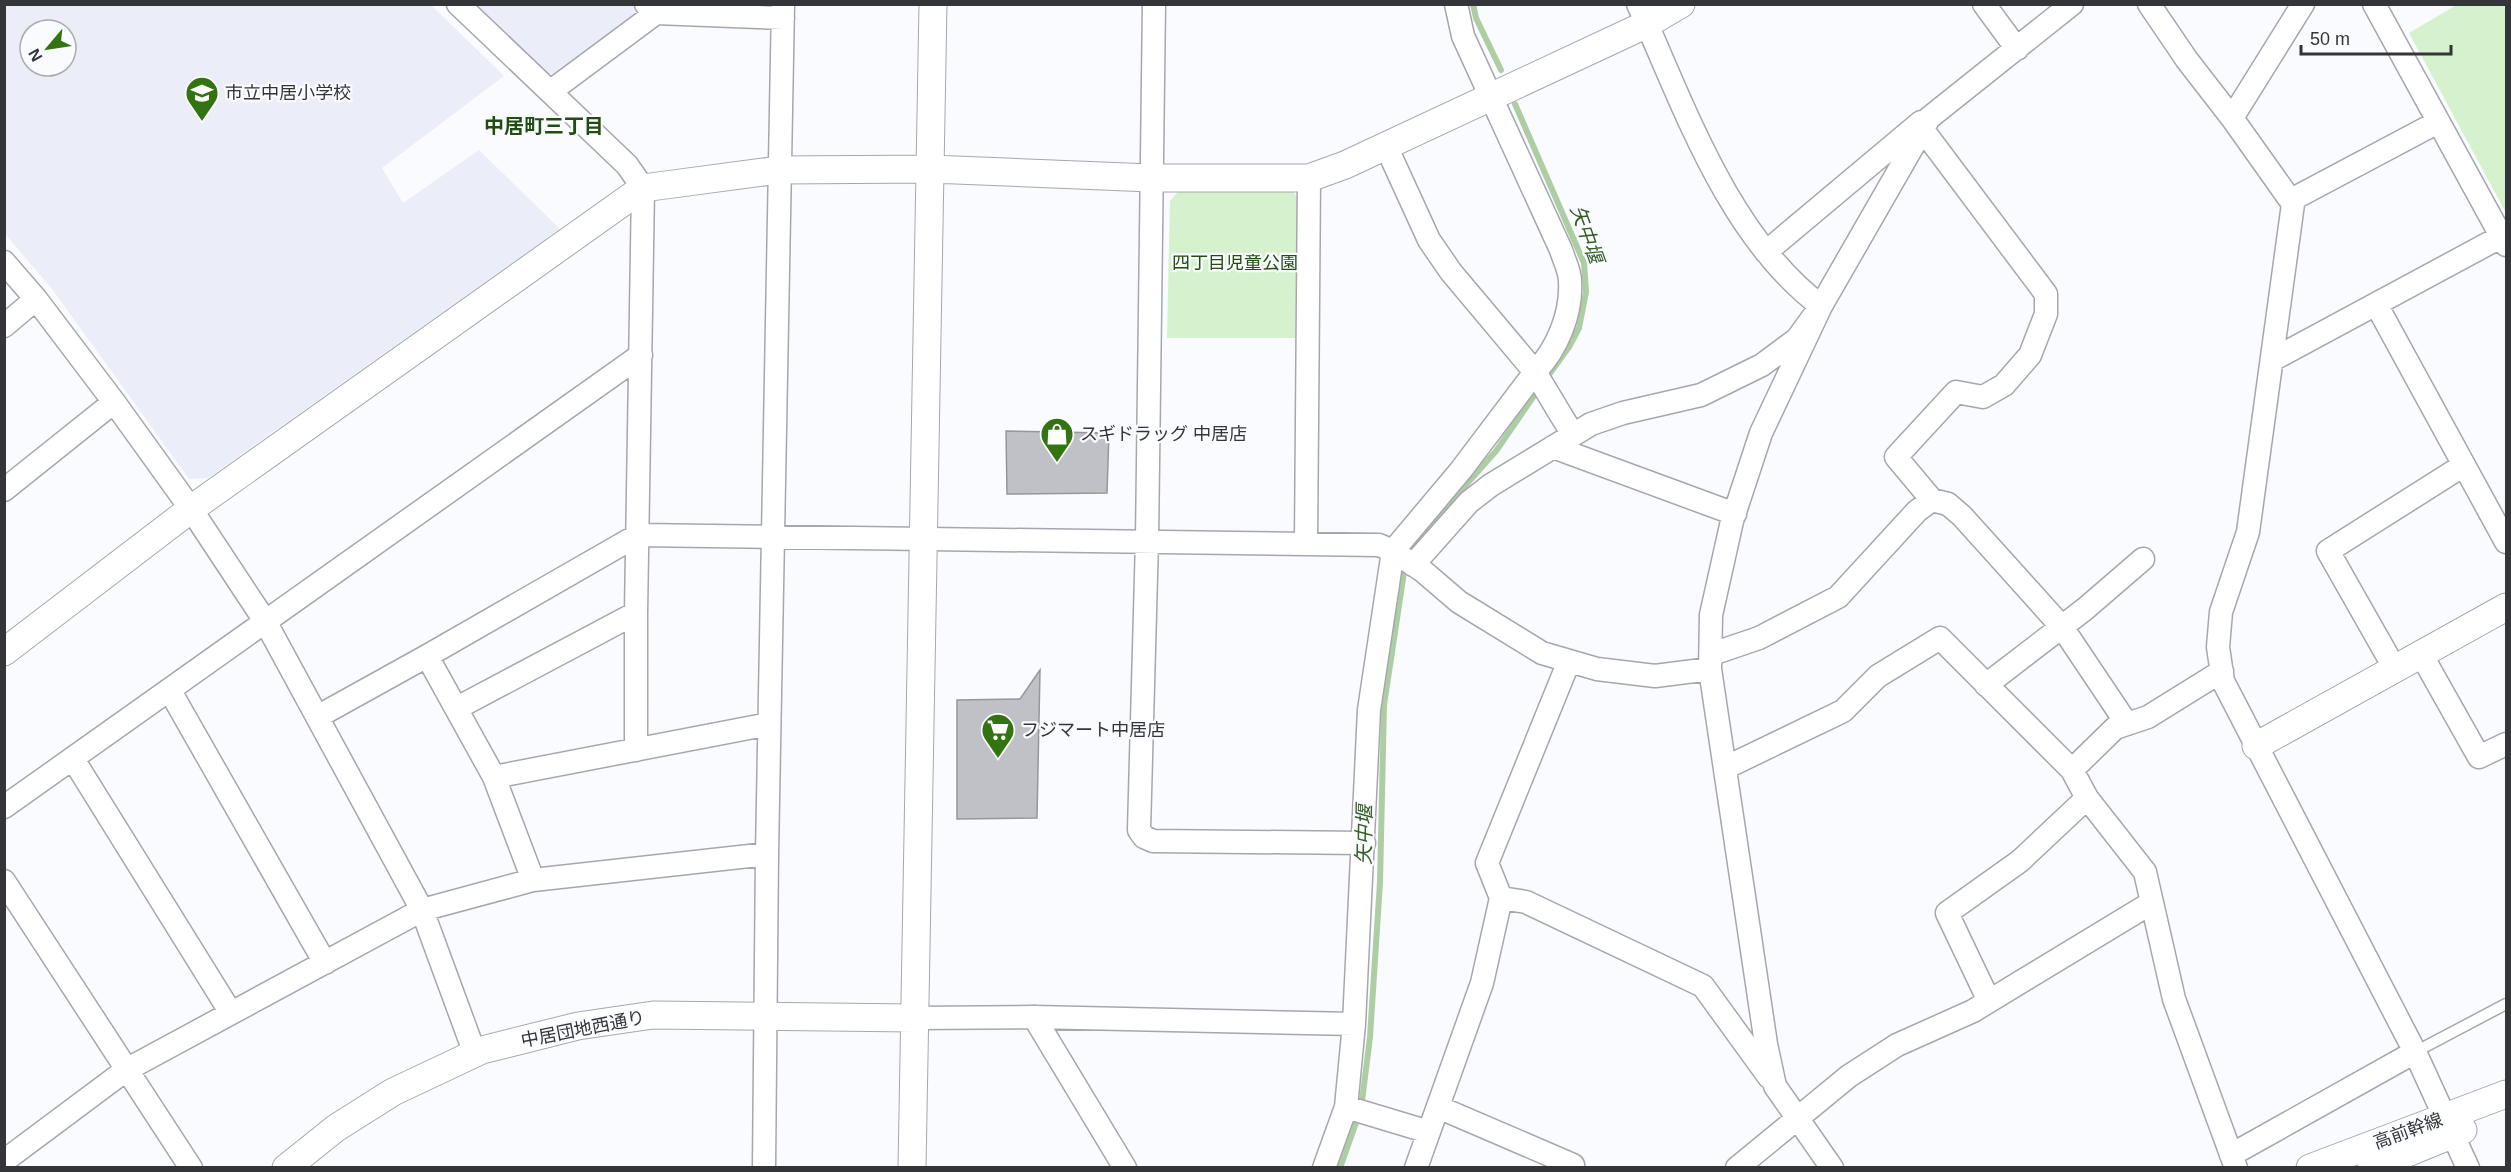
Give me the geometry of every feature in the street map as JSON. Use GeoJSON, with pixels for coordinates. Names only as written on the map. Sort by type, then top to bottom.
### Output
{"type":"FeatureCollection","features":[{"type":"Feature","properties":{"kind":"street"},"geometry":{"type":"LineString","coordinates":[[458,4],[627,165],[643,188],[636,750]]}},
{"type":"Feature","properties":{"kind":"street"},"geometry":{"type":"LineString","coordinates":[[912,1167],[933,4]]}},
{"type":"Feature","properties":{"kind":"street"},"geometry":{"type":"LineString","coordinates":[[1154,4],[1147,540],[1139,830],[1144,837],[1154,841],[1364,843]]}},
{"type":"Feature","properties":{"kind":"street"},"geometry":{"type":"LineString","coordinates":[[1324,1167],[1346,1107],[1354,1024],[1370,710],[1392,551],[1461,470],[1547,359],[1562,329],[1569,302],[1570,280],[1561,250],[1464,36],[1456,4]]}},
{"type":"Feature","properties":{"kind":"street"},"geometry":{"type":"LineString","coordinates":[[4,652],[191,509],[643,188],[779,170],[931,169],[1151,178],[1309,178],[1345,165],[1491,95],[1642,14],[1681,4]]}},
{"type":"Feature","properties":{"kind":"street"},"geometry":{"type":"LineString","coordinates":[[1984,4],[2017,48]]}},
{"type":"Feature","properties":{"kind":"street"},"geometry":{"type":"LineString","coordinates":[[1775,1086],[1766,1044],[1711,662],[1711,615],[1735,514],[1761,432],[1821,306],[1926,124],[2072,4]]}},
{"type":"Feature","properties":{"kind":"street"},"geometry":{"type":"LineString","coordinates":[[2149,4],[2187,60],[2294,204],[2248,532],[2221,612],[2218,647],[2223,681],[2415,1052],[2468,1167]]}},
{"type":"Feature","properties":{"kind":"street"},"geometry":{"type":"LineString","coordinates":[[2232,118],[2302,4]]}},
{"type":"Feature","properties":{"kind":"street"},"geometry":{"type":"LineString","coordinates":[[2272,360],[2505,238],[2374,4]]}},
{"type":"Feature","properties":{"kind":"street"},"geometry":{"type":"LineString","coordinates":[[551,91],[653,7],[783,11],[769,724],[764,1167]]}},
{"type":"Feature","properties":{"kind":"street"},"geometry":{"type":"LineString","coordinates":[[1642,14],[1706,154],[1742,218],[1766,252],[1804,293],[1821,306]]}},
{"type":"Feature","properties":{"kind":"street"},"geometry":{"type":"LineString","coordinates":[[2290,200],[2438,122]]}},
{"type":"Feature","properties":{"kind":"street"},"geometry":{"type":"LineString","coordinates":[[1766,252],[1918,124],[1926,124]]}},
{"type":"Feature","properties":{"kind":"street"},"geometry":{"type":"LineString","coordinates":[[1926,124],[2046,294],[2046,314],[2030,356],[2004,385],[1983,397],[1956,392],[1896,457],[1932,500],[1948,504],[1962,516],[2062,627],[2127,724]]}},
{"type":"Feature","properties":{"kind":"street"},"geometry":{"type":"LineString","coordinates":[[1386,146],[1429,240],[1451,272],[1535,372],[1550,393],[1573,435]]}},
{"type":"Feature","properties":{"kind":"street"},"geometry":{"type":"LineString","coordinates":[[1306,542],[1309,178]]}},
{"type":"Feature","properties":{"kind":"street"},"geometry":{"type":"LineString","coordinates":[[4,262],[36,299],[114,402],[191,509],[265,621],[423,910],[475,1054]]}},
{"type":"Feature","properties":{"kind":"street"},"geometry":{"type":"LineString","coordinates":[[4,326],[36,299]]}},
{"type":"Feature","properties":{"kind":"street"},"geometry":{"type":"LineString","coordinates":[[2376,304],[2506,542]]}},
{"type":"Feature","properties":{"kind":"street"},"geometry":{"type":"LineString","coordinates":[[1413,566],[1470,502],[1491,485],[1591,424],[1623,413],[1701,395],[1762,365],[1797,339],[1821,306]]}},
{"type":"Feature","properties":{"kind":"street"},"geometry":{"type":"LineString","coordinates":[[4,807],[641,355]]}},
{"type":"Feature","properties":{"kind":"street"},"geometry":{"type":"LineString","coordinates":[[4,490],[114,402]]}},
{"type":"Feature","properties":{"kind":"street"},"geometry":{"type":"LineString","coordinates":[[1553,447],[1735,514]]}},
{"type":"Feature","properties":{"kind":"street"},"geometry":{"type":"LineString","coordinates":[[2395,669],[2328,551],[2464,465]]}},
{"type":"Feature","properties":{"kind":"street"},"geometry":{"type":"LineString","coordinates":[[317,717],[638,535],[1306,542],[1379,545],[1392,551],[1459,602],[1542,653],[1597,669],[1655,676],[1711,662],[1838,597],[1917,511],[1932,500]]}},
{"type":"Feature","properties":{"kind":"street"},"geometry":{"type":"LineString","coordinates":[[1986,685],[2062,627],[2143,559]]}},
{"type":"Feature","properties":{"kind":"street"},"geometry":{"type":"LineString","coordinates":[[2256,746],[2506,607]]}},
{"type":"Feature","properties":{"kind":"street"},"geometry":{"type":"LineString","coordinates":[[457,708],[636,613]]}},
{"type":"Feature","properties":{"kind":"street"},"geometry":{"type":"LineString","coordinates":[[1725,768],[1843,711],[1878,676],[1940,638],[2072,770],[2088,798],[2145,872],[2174,999],[2233,1161],[2415,1052]]}},
{"type":"Feature","properties":{"kind":"street"},"geometry":{"type":"LineString","coordinates":[[2421,654],[2479,757],[2506,744]]}},
{"type":"Feature","properties":{"kind":"street"},"geometry":{"type":"LineString","coordinates":[[427,656],[494,777],[533,880]]}},
{"type":"Feature","properties":{"kind":"street"},"geometry":{"type":"LineString","coordinates":[[1416,1167],[1482,983],[1501,898],[1487,863],[1569,661]]}},
{"type":"Feature","properties":{"kind":"street"},"geometry":{"type":"LineString","coordinates":[[2072,770],[2115,728],[2148,717],[2222,671]]}},
{"type":"Feature","properties":{"kind":"street"},"geometry":{"type":"LineString","coordinates":[[170,691],[325,963]]}},
{"type":"Feature","properties":{"kind":"street"},"geometry":{"type":"LineString","coordinates":[[494,777],[769,724]]}},
{"type":"Feature","properties":{"kind":"street"},"geometry":{"type":"LineString","coordinates":[[73,759],[231,1013]]}},
{"type":"Feature","properties":{"kind":"street"},"geometry":{"type":"LineString","coordinates":[[1989,1001],[1947,914],[2020,861],[2088,798]]}},
{"type":"Feature","properties":{"kind":"street"},"geometry":{"type":"LineString","coordinates":[[4,1161],[126,1070],[423,910],[533,880],[767,854]]}},
{"type":"Feature","properties":{"kind":"street"},"geometry":{"type":"LineString","coordinates":[[4,881],[13,912],[126,1070],[191,1167]]}},
{"type":"Feature","properties":{"kind":"street"},"geometry":{"type":"LineString","coordinates":[[1501,898],[1526,902],[1703,986],[1832,1167]]}},
{"type":"Feature","properties":{"kind":"street"},"geometry":{"type":"LineString","coordinates":[[1737,1167],[1849,1076],[1897,1045],[1989,1001],[2151,903]]}},
{"type":"Feature","properties":{"kind":"street","name":"中居団地西通り"},"geometry":{"type":"LineString","coordinates":[[286,1167],[336,1128],[393,1092],[475,1054],[578,1026],[653,1015],[914,1018]]}},
{"type":"Feature","properties":{"kind":"street"},"geometry":{"type":"LineString","coordinates":[[914,1018],[1034,1017],[1354,1024]]}},
{"type":"Feature","properties":{"kind":"street"},"geometry":{"type":"LineString","coordinates":[[1034,1017],[1125,1167]]}},
{"type":"Feature","properties":{"kind":"street","name":"高前幹線"},"geometry":{"type":"LineString","coordinates":[[2371,1167],[2506,1094]]}},
{"type":"Feature","properties":{"kind":"street"},"geometry":{"type":"LineString","coordinates":[[1346,1107],[1429,1132]]}},
{"type":"Feature","properties":{"kind":"street"},"geometry":{"type":"LineString","coordinates":[[1438,1107],[1573,1166]]}},
{"type":"Feature","properties":{"kind":"street","name":"高前幹線"},"geometry":{"type":"LineString","coordinates":[[2310,1167],[2449,1126],[2506,1114]]}},
{"type":"Feature","properties":{"kind":"lane"},"geometry":{"type":"LineString","coordinates":[[2415,1052],[2506,1004]]}},
{"type":"Feature","properties":{"kind":"shaded area"},"geometry":{"type":"Polygon","coordinates":[[[4,5],[431,5],[504,76],[382,168],[403,203],[479,150],[560,229],[208,478],[189,479],[52,289],[5,234],[4,5]]]}},
{"type":"Feature","properties":{"kind":"shaded area"},"geometry":{"type":"Polygon","coordinates":[[[475,5],[634,5],[635,18],[561,70],[549,75],[475,5]]]}},
{"type":"Feature","properties":{"kind":"green space"},"geometry":{"type":"Polygon","coordinates":[[[2458,4],[2506,5],[2506,213],[2409,33],[2458,4]]]}},
{"type":"Feature","properties":{"kind":"green space","name":"四丁目児童公園"},"geometry":{"type":"Polygon","coordinates":[[[1181,188],[1293,192],[1304,205],[1302,338],[1167,338],[1170,201],[1181,188]]]}},
{"type":"Feature","properties":{"kind":"building","name":"スギドラッグ 中居店"},"geometry":{"type":"Polygon","coordinates":[[[1006,431],[1109,433],[1107,493],[1007,494],[1006,431]]]}},
{"type":"Feature","properties":{"kind":"building","name":"フジマート中居店"},"geometry":{"type":"Polygon","coordinates":[[[1040,670],[1037,818],[957,819],[957,700],[1020,699],[1040,670]]]}},
{"type":"Feature","properties":{"kind":"waterway","name":"矢中堰"},"geometry":{"type":"LineString","coordinates":[[1473,4],[1476,18],[1501,70]]}},
{"type":"Feature","properties":{"kind":"waterway","name":"矢中堰"},"geometry":{"type":"LineString","coordinates":[[1515,104],[1584,263],[1586,292],[1579,328],[1569,347],[1548,376]]}},
{"type":"Feature","properties":{"kind":"waterway","name":"矢中堰"},"geometry":{"type":"LineString","coordinates":[[1417,540],[1496,451],[1538,390]]}},
{"type":"Feature","properties":{"kind":"waterway","name":"矢中堰"},"geometry":{"type":"LineString","coordinates":[[1362,1101],[1370,1037],[1380,882],[1384,705],[1404,572]]}},
{"type":"Feature","properties":{"kind":"waterway","name":"矢中堰"},"geometry":{"type":"LineString","coordinates":[[1340,1168],[1358,1117]]}},
{"type":"Feature","properties":{"kind":"place","name":"市立中居小学校"},"geometry":{"type":"Point","coordinates":[202,122]}},
{"type":"Feature","properties":{"kind":"place","name":"スギドラッグ 中居店"},"geometry":{"type":"Point","coordinates":[1057,463]}},
{"type":"Feature","properties":{"kind":"place","name":"フジマート中居店"},"geometry":{"type":"Point","coordinates":[998,759]}},
{"type":"Feature","properties":{"kind":"district","name":"中居町三丁目"},"geometry":{"type":"Point","coordinates":[544,126]}}]}
